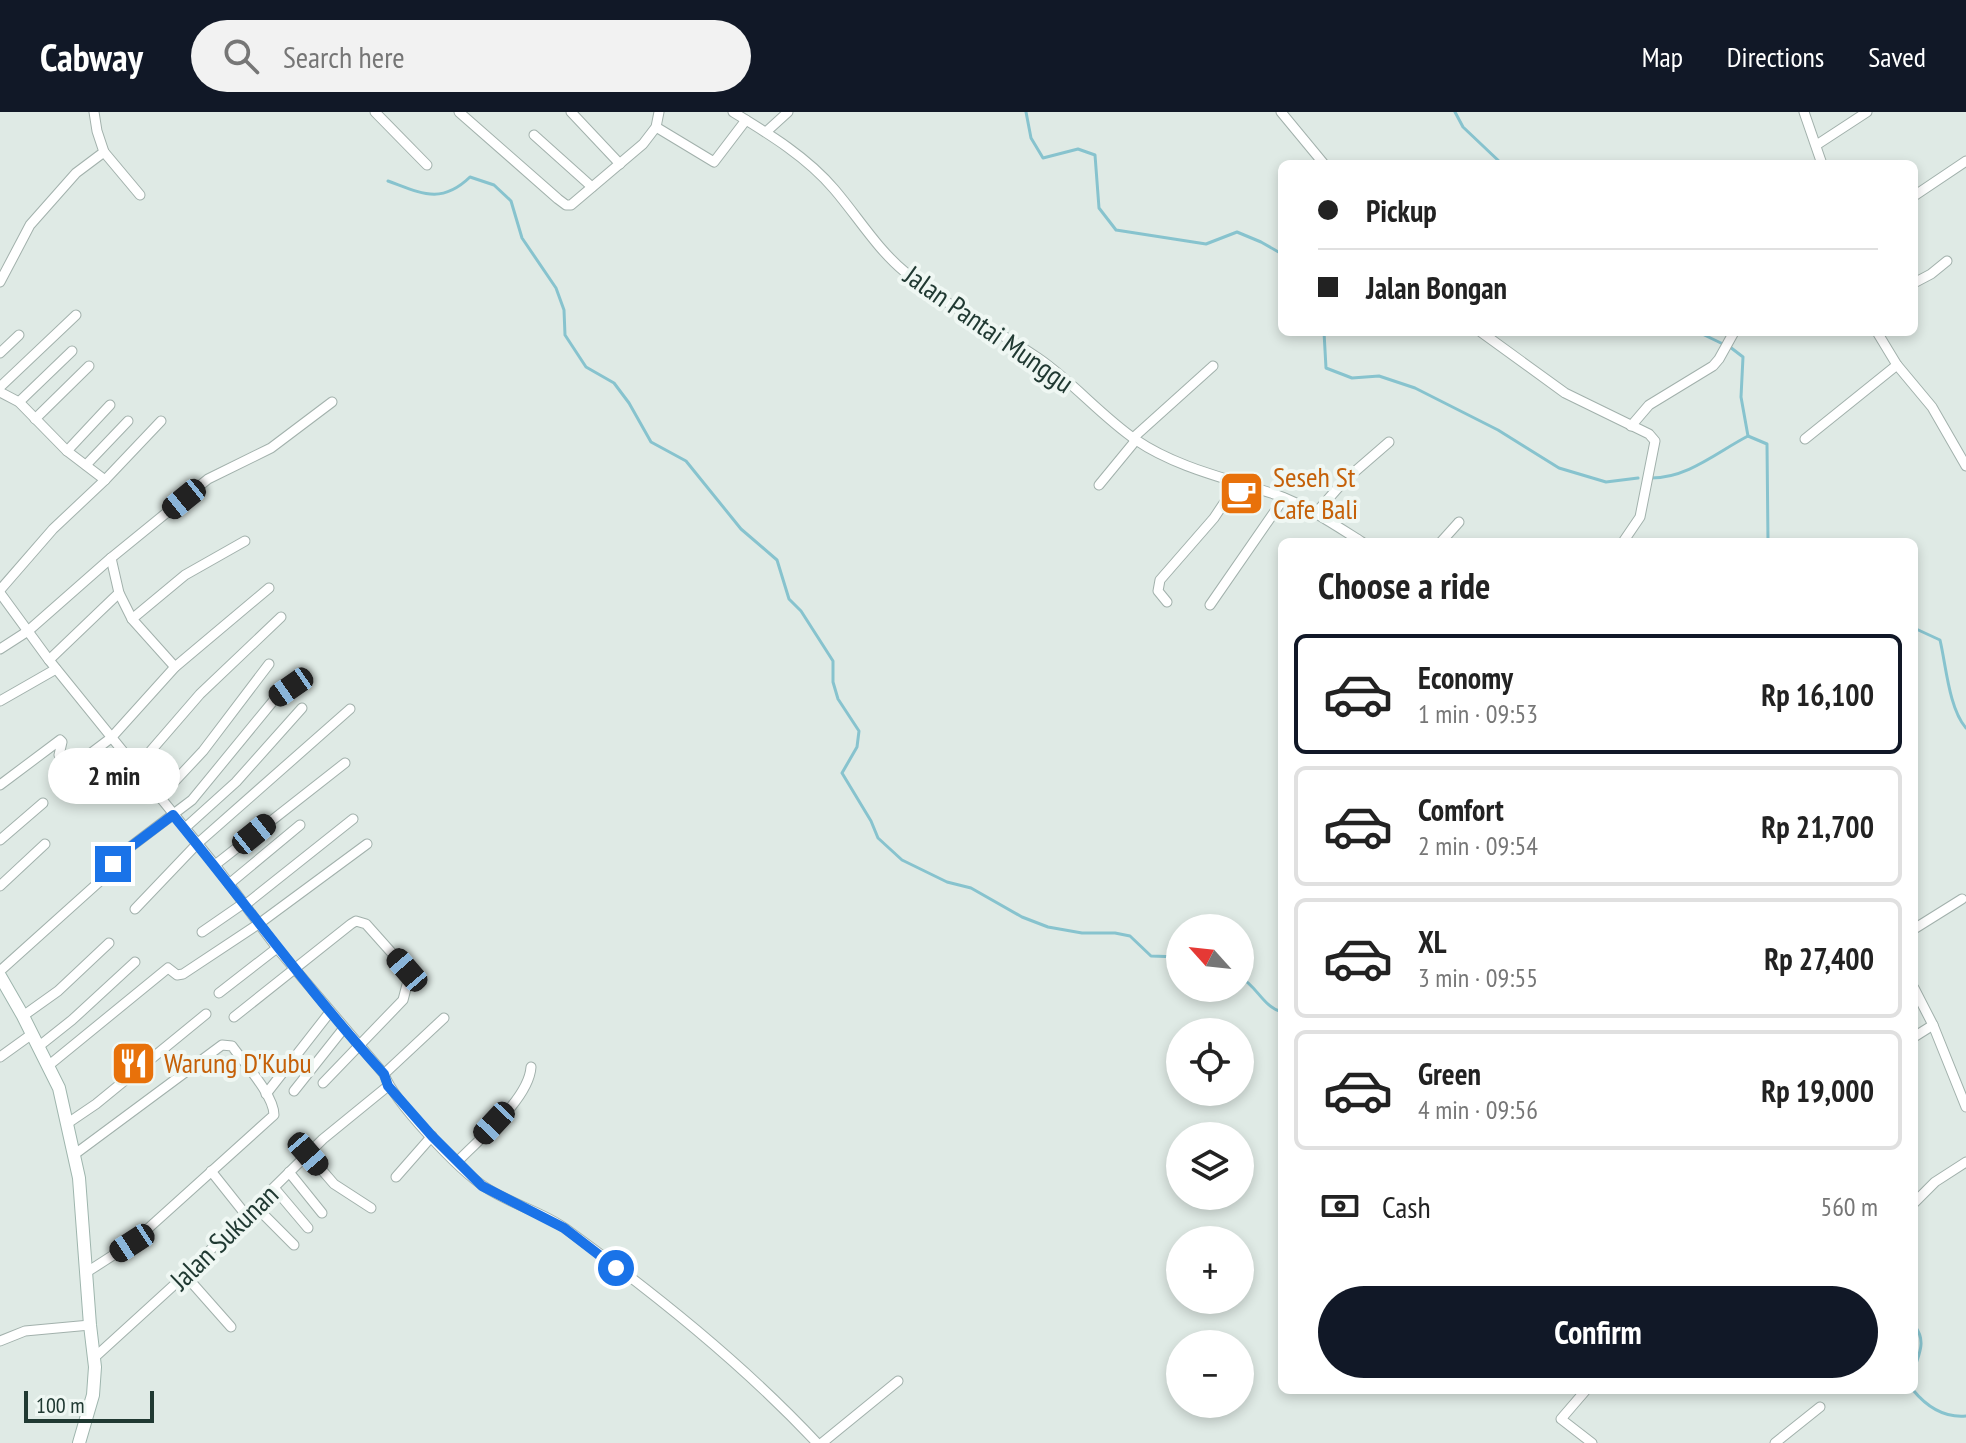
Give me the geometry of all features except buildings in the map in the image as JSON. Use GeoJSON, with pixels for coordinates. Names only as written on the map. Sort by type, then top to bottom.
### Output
{"type":"FeatureCollection","features":[{"type":"Feature","properties":{"kind":"street"},"geometry":{"type":"LineString","coordinates":[[94,112],[104,152],[140,195]]}},
{"type":"Feature","properties":{"kind":"street"},"geometry":{"type":"LineString","coordinates":[[375,112],[427,165]]}},
{"type":"Feature","properties":{"kind":"street"},"geometry":{"type":"LineString","coordinates":[[459,112],[566,205],[575,203],[643,144],[656,127],[659,112]]}},
{"type":"Feature","properties":{"kind":"street"},"geometry":{"type":"LineString","coordinates":[[571,112],[620,164]]}},
{"type":"Feature","properties":{"kind":"street","name":"Jalan Pantai Munggu"},"geometry":{"type":"LineString","coordinates":[[733,112],[805,161],[832,187],[883,251],[905,273],[1040,359],[1103,416],[1135,439],[1174,460],[1284,498],[1355,538]]}},
{"type":"Feature","properties":{"kind":"street"},"geometry":{"type":"LineString","coordinates":[[766,132],[788,112]]}},
{"type":"Feature","properties":{"kind":"street"},"geometry":{"type":"LineString","coordinates":[[1281,112],[1321,160]]}},
{"type":"Feature","properties":{"kind":"street"},"geometry":{"type":"LineString","coordinates":[[1804,112],[1821,160]]}},
{"type":"Feature","properties":{"kind":"street"},"geometry":{"type":"LineString","coordinates":[[1818,144],[1867,112]]}},
{"type":"Feature","properties":{"kind":"street"},"geometry":{"type":"LineString","coordinates":[[656,127],[714,162],[746,120]]}},
{"type":"Feature","properties":{"kind":"street"},"geometry":{"type":"LineString","coordinates":[[534,135],[592,187]]}},
{"type":"Feature","properties":{"kind":"street"},"geometry":{"type":"LineString","coordinates":[[0,282],[30,225],[76,173],[104,152]]}},
{"type":"Feature","properties":{"kind":"street"},"geometry":{"type":"LineString","coordinates":[[1918,193],[1966,161]]}},
{"type":"Feature","properties":{"kind":"street"},"geometry":{"type":"LineString","coordinates":[[1918,281],[1947,261]]}},
{"type":"Feature","properties":{"kind":"street"},"geometry":{"type":"LineString","coordinates":[[76,315],[0,390],[19,402],[67,451],[105,480]]}},
{"type":"Feature","properties":{"kind":"street"},"geometry":{"type":"LineString","coordinates":[[0,353],[19,335]]}},
{"type":"Feature","properties":{"kind":"street"},"geometry":{"type":"LineString","coordinates":[[1487,336],[1565,393],[1649,434],[1655,441],[1640,517],[1626,538]]}},
{"type":"Feature","properties":{"kind":"street"},"geometry":{"type":"LineString","coordinates":[[1631,426],[1649,405],[1713,366],[1732,336]]}},
{"type":"Feature","properties":{"kind":"street"},"geometry":{"type":"LineString","coordinates":[[1879,336],[1897,365],[1932,407],[1966,466]]}},
{"type":"Feature","properties":{"kind":"street"},"geometry":{"type":"LineString","coordinates":[[19,402],[72,351]]}},
{"type":"Feature","properties":{"kind":"street"},"geometry":{"type":"LineString","coordinates":[[1805,439],[1897,365]]}},
{"type":"Feature","properties":{"kind":"street"},"geometry":{"type":"LineString","coordinates":[[35,419],[89,366]]}},
{"type":"Feature","properties":{"kind":"street"},"geometry":{"type":"LineString","coordinates":[[1099,485],[1135,439],[1213,366]]}},
{"type":"Feature","properties":{"kind":"street"},"geometry":{"type":"LineString","coordinates":[[0,649],[28,631],[208,479],[271,448],[332,402]]}},
{"type":"Feature","properties":{"kind":"street"},"geometry":{"type":"LineString","coordinates":[[67,451],[110,405]]}},
{"type":"Feature","properties":{"kind":"street"},"geometry":{"type":"LineString","coordinates":[[86,465],[128,421]]}},
{"type":"Feature","properties":{"kind":"street"},"geometry":{"type":"LineString","coordinates":[[161,421],[53,529],[0,592],[49,660],[215,865],[277,948],[384,1074],[388,1086],[482,1186],[564,1228],[666,1307],[777,1400],[819,1443],[898,1381]]}},
{"type":"Feature","properties":{"kind":"street"},"geometry":{"type":"LineString","coordinates":[[1315,514],[1344,481],[1389,442]]}},
{"type":"Feature","properties":{"kind":"street"},"geometry":{"type":"LineString","coordinates":[[1167,602],[1158,591],[1160,580],[1214,518],[1238,482]]}},
{"type":"Feature","properties":{"kind":"street"},"geometry":{"type":"LineString","coordinates":[[1210,605],[1284,498]]}},
{"type":"Feature","properties":{"kind":"street"},"geometry":{"type":"LineString","coordinates":[[1445,538],[1459,522]]}},
{"type":"Feature","properties":{"kind":"street"},"geometry":{"type":"LineString","coordinates":[[132,619],[185,575],[245,541]]}},
{"type":"Feature","properties":{"kind":"street"},"geometry":{"type":"LineString","coordinates":[[111,558],[119,593],[132,619],[175,667]]}},
{"type":"Feature","properties":{"kind":"street"},"geometry":{"type":"LineString","coordinates":[[0,785],[60,740],[59,755],[70,769],[111,738],[175,667],[269,588]]}},
{"type":"Feature","properties":{"kind":"street"},"geometry":{"type":"LineString","coordinates":[[49,660],[119,593]]}},
{"type":"Feature","properties":{"kind":"street"},"geometry":{"type":"LineString","coordinates":[[136,768],[200,694],[281,617]]}},
{"type":"Feature","properties":{"kind":"street"},"geometry":{"type":"LineString","coordinates":[[159,798],[203,751],[269,664]]}},
{"type":"Feature","properties":{"kind":"street"},"geometry":{"type":"LineString","coordinates":[[0,701],[56,669]]}},
{"type":"Feature","properties":{"kind":"street"},"geometry":{"type":"LineString","coordinates":[[79,1443],[93,1395],[95,1357],[90,1325],[83,1206],[75,1154],[59,1088],[0,974],[99,882],[121,854],[192,800],[274,700],[306,677]]}},
{"type":"Feature","properties":{"kind":"street"},"geometry":{"type":"LineString","coordinates":[[185,828],[236,782],[302,708]]}},
{"type":"Feature","properties":{"kind":"street"},"geometry":{"type":"LineString","coordinates":[[135,909],[197,844],[350,709]]}},
{"type":"Feature","properties":{"kind":"street"},"geometry":{"type":"LineString","coordinates":[[215,865],[345,763]]}},
{"type":"Feature","properties":{"kind":"street"},"geometry":{"type":"LineString","coordinates":[[0,840],[43,803]]}},
{"type":"Feature","properties":{"kind":"street"},"geometry":{"type":"LineString","coordinates":[[202,932],[245,904],[353,819]]}},
{"type":"Feature","properties":{"kind":"street"},"geometry":{"type":"LineString","coordinates":[[229,884],[300,825]]}},
{"type":"Feature","properties":{"kind":"street"},"geometry":{"type":"LineString","coordinates":[[0,886],[45,844]]}},
{"type":"Feature","properties":{"kind":"street"},"geometry":{"type":"LineString","coordinates":[[48,1066],[168,968],[180,975],[260,923],[367,844]]}},
{"type":"Feature","properties":{"kind":"street"},"geometry":{"type":"LineString","coordinates":[[1918,926],[1962,899]]}},
{"type":"Feature","properties":{"kind":"street"},"geometry":{"type":"LineString","coordinates":[[234,1017],[356,921],[366,924],[407,970],[408,981],[403,1000],[323,1083]]}},
{"type":"Feature","properties":{"kind":"street"},"geometry":{"type":"LineString","coordinates":[[23,1016],[58,991],[109,943]]}},
{"type":"Feature","properties":{"kind":"street"},"geometry":{"type":"LineString","coordinates":[[219,993],[277,948]]}},
{"type":"Feature","properties":{"kind":"street"},"geometry":{"type":"LineString","coordinates":[[38,1047],[135,962]]}},
{"type":"Feature","properties":{"kind":"street"},"geometry":{"type":"LineString","coordinates":[[1918,996],[1966,1107]]}},
{"type":"Feature","properties":{"kind":"street"},"geometry":{"type":"LineString","coordinates":[[266,1094],[330,1012]]}},
{"type":"Feature","properties":{"kind":"street"},"geometry":{"type":"LineString","coordinates":[[68,1123],[96,1104],[206,1014]]}},
{"type":"Feature","properties":{"kind":"street"},"geometry":{"type":"LineString","coordinates":[[384,1074],[444,1018]]}},
{"type":"Feature","properties":{"kind":"street"},"geometry":{"type":"LineString","coordinates":[[1918,1034],[1933,1025]]}},
{"type":"Feature","properties":{"kind":"street"},"geometry":{"type":"LineString","coordinates":[[294,1091],[344,1028]]}},
{"type":"Feature","properties":{"kind":"street"},"geometry":{"type":"LineString","coordinates":[[0,1057],[32,1034]]}},
{"type":"Feature","properties":{"kind":"street"},"geometry":{"type":"LineString","coordinates":[[75,1154],[222,1045],[232,1046],[273,1106],[274,1115],[132,1243],[87,1272]]}},
{"type":"Feature","properties":{"kind":"street"},"geometry":{"type":"LineString","coordinates":[[457,1162],[520,1095],[530,1077],[531,1067]]}},
{"type":"Feature","properties":{"kind":"street","name":"Jalan Sukunan"},"geometry":{"type":"LineString","coordinates":[[95,1357],[185,1275],[308,1154],[388,1086]]}},
{"type":"Feature","properties":{"kind":"street"},"geometry":{"type":"LineString","coordinates":[[396,1177],[432,1136]]}},
{"type":"Feature","properties":{"kind":"street"},"geometry":{"type":"LineString","coordinates":[[308,1154],[334,1184],[371,1208]]}},
{"type":"Feature","properties":{"kind":"street"},"geometry":{"type":"LineString","coordinates":[[1918,1199],[1935,1182],[1966,1162]]}},
{"type":"Feature","properties":{"kind":"street"},"geometry":{"type":"LineString","coordinates":[[211,1171],[246,1215]]}},
{"type":"Feature","properties":{"kind":"street"},"geometry":{"type":"LineString","coordinates":[[289,1172],[322,1213]]}},
{"type":"Feature","properties":{"kind":"street"},"geometry":{"type":"LineString","coordinates":[[275,1189],[308,1228]]}},
{"type":"Feature","properties":{"kind":"street"},"geometry":{"type":"LineString","coordinates":[[255,1206],[294,1245]]}},
{"type":"Feature","properties":{"kind":"street"},"geometry":{"type":"LineString","coordinates":[[185,1275],[231,1327]]}},
{"type":"Feature","properties":{"kind":"street"},"geometry":{"type":"LineString","coordinates":[[0,1341],[25,1331],[90,1325]]}},
{"type":"Feature","properties":{"kind":"street"},"geometry":{"type":"LineString","coordinates":[[1583,1394],[1561,1419],[1592,1443]]}},
{"type":"Feature","properties":{"kind":"street"},"geometry":{"type":"LineString","coordinates":[[1775,1443],[1820,1407]]}},
{"type":"Feature","properties":{"kind":"waterway"},"geometry":{"type":"LineString","coordinates":[[1026,112],[1031,138],[1043,158],[1078,149],[1095,155],[1099,208],[1116,230],[1206,244],[1237,232],[1278,252]]}},
{"type":"Feature","properties":{"kind":"waterway"},"geometry":{"type":"LineString","coordinates":[[1455,112],[1463,127],[1498,160]]}},
{"type":"Feature","properties":{"kind":"waterway"},"geometry":{"type":"LineString","coordinates":[[388,181],[421,192],[440,194],[460,186],[470,177],[494,185],[511,201],[522,238],[556,288],[564,310],[565,335],[586,367],[614,383],[651,442],[686,461],[741,529],[777,560],[789,599],[801,611],[833,661],[833,682],[838,699],[859,731],[857,747],[842,773],[878,838],[902,860],[947,882],[971,888],[1022,917],[1048,927],[1082,933],[1130,936],[1151,956],[1166,957]]}},
{"type":"Feature","properties":{"kind":"waterway"},"geometry":{"type":"LineString","coordinates":[[1324,336],[1326,368],[1352,378],[1379,376],[1415,388],[1498,430],[1559,468],[1606,482],[1638,478]]}},
{"type":"Feature","properties":{"kind":"waterway"},"geometry":{"type":"LineString","coordinates":[[1706,336],[1723,344]]}},
{"type":"Feature","properties":{"kind":"waterway"},"geometry":{"type":"LineString","coordinates":[[1730,347],[1743,357],[1741,397],[1748,436]]}},
{"type":"Feature","properties":{"kind":"waterway"},"geometry":{"type":"LineString","coordinates":[[1651,478],[1690,469],[1748,436],[1767,444],[1768,538]]}},
{"type":"Feature","properties":{"kind":"waterway"},"geometry":{"type":"LineString","coordinates":[[1918,630],[1940,640],[1952,698],[1966,728]]}},
{"type":"Feature","properties":{"kind":"waterway"},"geometry":{"type":"LineString","coordinates":[[1254,989],[1278,1010]]}},
{"type":"Feature","properties":{"kind":"waterway"},"geometry":{"type":"LineString","coordinates":[[1918,1331],[1921,1342],[1918,1359]]}},
{"type":"Feature","properties":{"kind":"waterway"},"geometry":{"type":"LineString","coordinates":[[1917,1394],[1936,1410],[1966,1416]]}},
{"type":"Feature","properties":{"kind":"place","name":"Seseh St Cafe Bali"},"geometry":{"type":"Point","coordinates":[1242,493]}},
{"type":"Feature","properties":{"kind":"place","name":"Warung D'Kubu"},"geometry":{"type":"Point","coordinates":[133,1063]}},
{"type":"Feature","properties":{"kind":"route"},"geometry":{"type":"LineString","coordinates":[[113,864],[121,854],[173,815],[277,948],[384,1074],[388,1086],[457,1162],[482,1186],[564,1228],[616,1268]]}}]}
